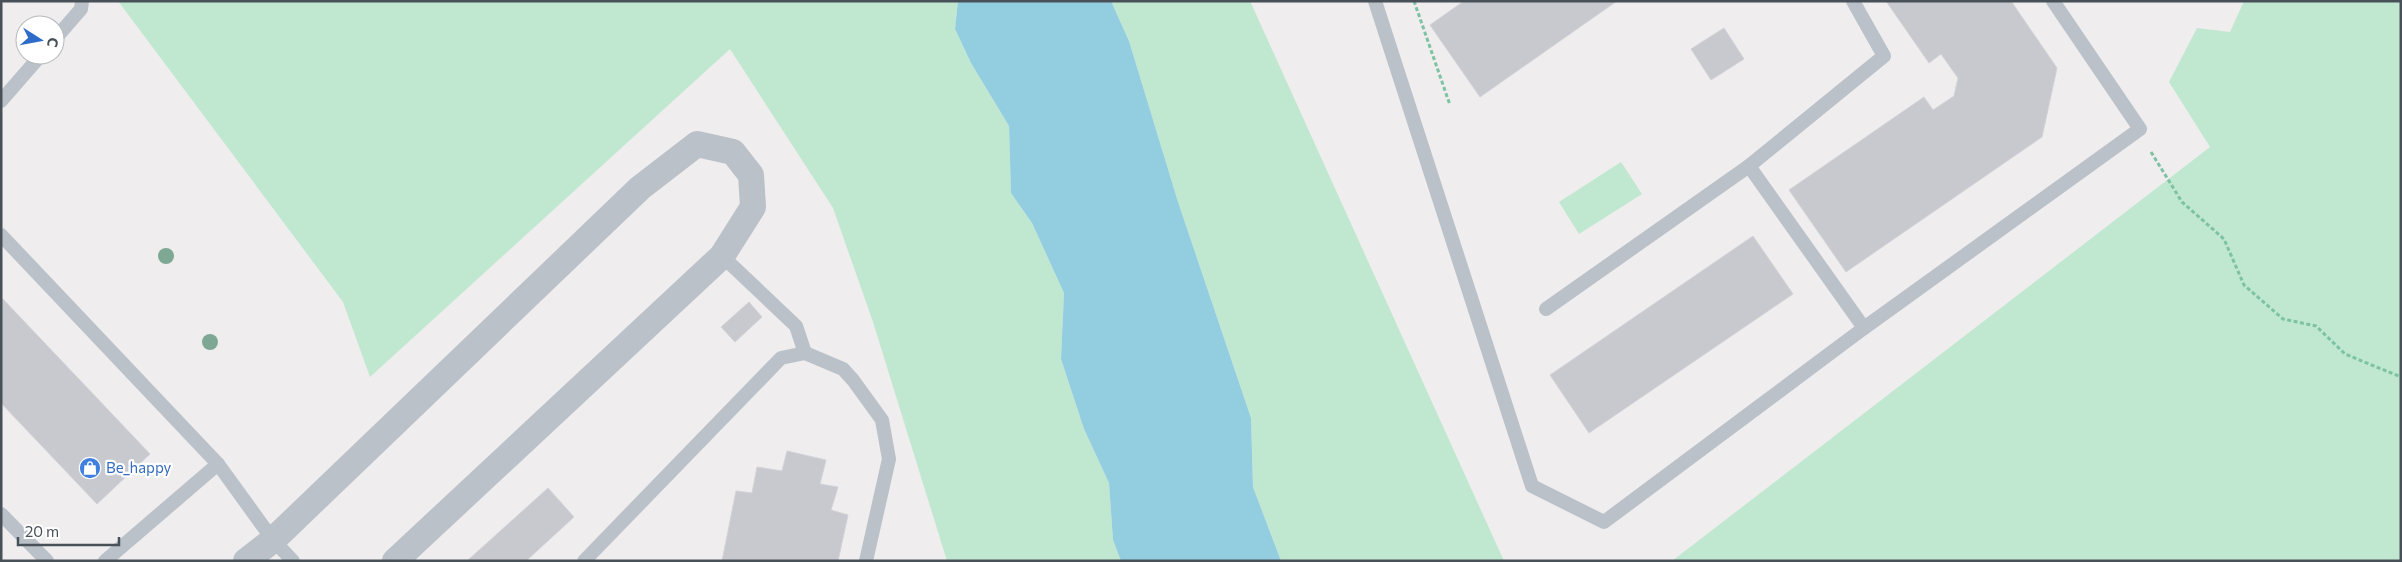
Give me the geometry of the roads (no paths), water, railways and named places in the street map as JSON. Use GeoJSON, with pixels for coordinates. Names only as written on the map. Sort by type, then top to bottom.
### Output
{"type":"FeatureCollection","features":[{"type":"Feature","properties":{"kind":"street"},"geometry":{"type":"LineString","coordinates":[[246,561],[272,540],[640,188],[697,144],[733,152],[751,175],[753,208],[722,256],[395,561]]}},
{"type":"Feature","properties":{"kind":"lane"},"geometry":{"type":"LineString","coordinates":[[65,27],[81,9],[82,1]]}},
{"type":"Feature","properties":{"kind":"lane"},"geometry":{"type":"LineString","coordinates":[[1375,1],[1532,486],[1604,522],[1864,328],[2140,128],[2053,1]]}},
{"type":"Feature","properties":{"kind":"lane"},"geometry":{"type":"LineString","coordinates":[[1546,308],[1749,166],[1884,56],[1853,1]]}},
{"type":"Feature","properties":{"kind":"lane"},"geometry":{"type":"LineString","coordinates":[[1,101],[32,65]]}},
{"type":"Feature","properties":{"kind":"lane"},"geometry":{"type":"LineString","coordinates":[[1749,166],[1864,328]]}},
{"type":"Feature","properties":{"kind":"lane"},"geometry":{"type":"LineString","coordinates":[[1,235],[218,464],[272,540],[294,561]]}},
{"type":"Feature","properties":{"kind":"lane"},"geometry":{"type":"LineString","coordinates":[[722,256],[796,326],[805,353]]}},
{"type":"Feature","properties":{"kind":"lane"},"geometry":{"type":"LineString","coordinates":[[584,561],[781,358],[805,353],[843,369],[854,380],[882,420],[889,459],[866,561]]}},
{"type":"Feature","properties":{"kind":"lane"},"geometry":{"type":"LineString","coordinates":[[105,561],[218,464]]}},
{"type":"Feature","properties":{"kind":"lane"},"geometry":{"type":"LineString","coordinates":[[1,514],[47,561]]}},
{"type":"Feature","properties":{"kind":"water"},"geometry":{"type":"Polygon","coordinates":[[[958,1],[1111,1],[1129,41],[1178,202],[1251,418],[1253,487],[1281,561],[1121,561],[1113,540],[1109,483],[1084,429],[1061,359],[1064,293],[1032,223],[1011,193],[1009,126],[971,63],[955,29],[958,1]]]}},
{"type":"Feature","properties":{"kind":"place","name":"Be_happy"},"geometry":{"type":"Point","coordinates":[90,468]}}]}
